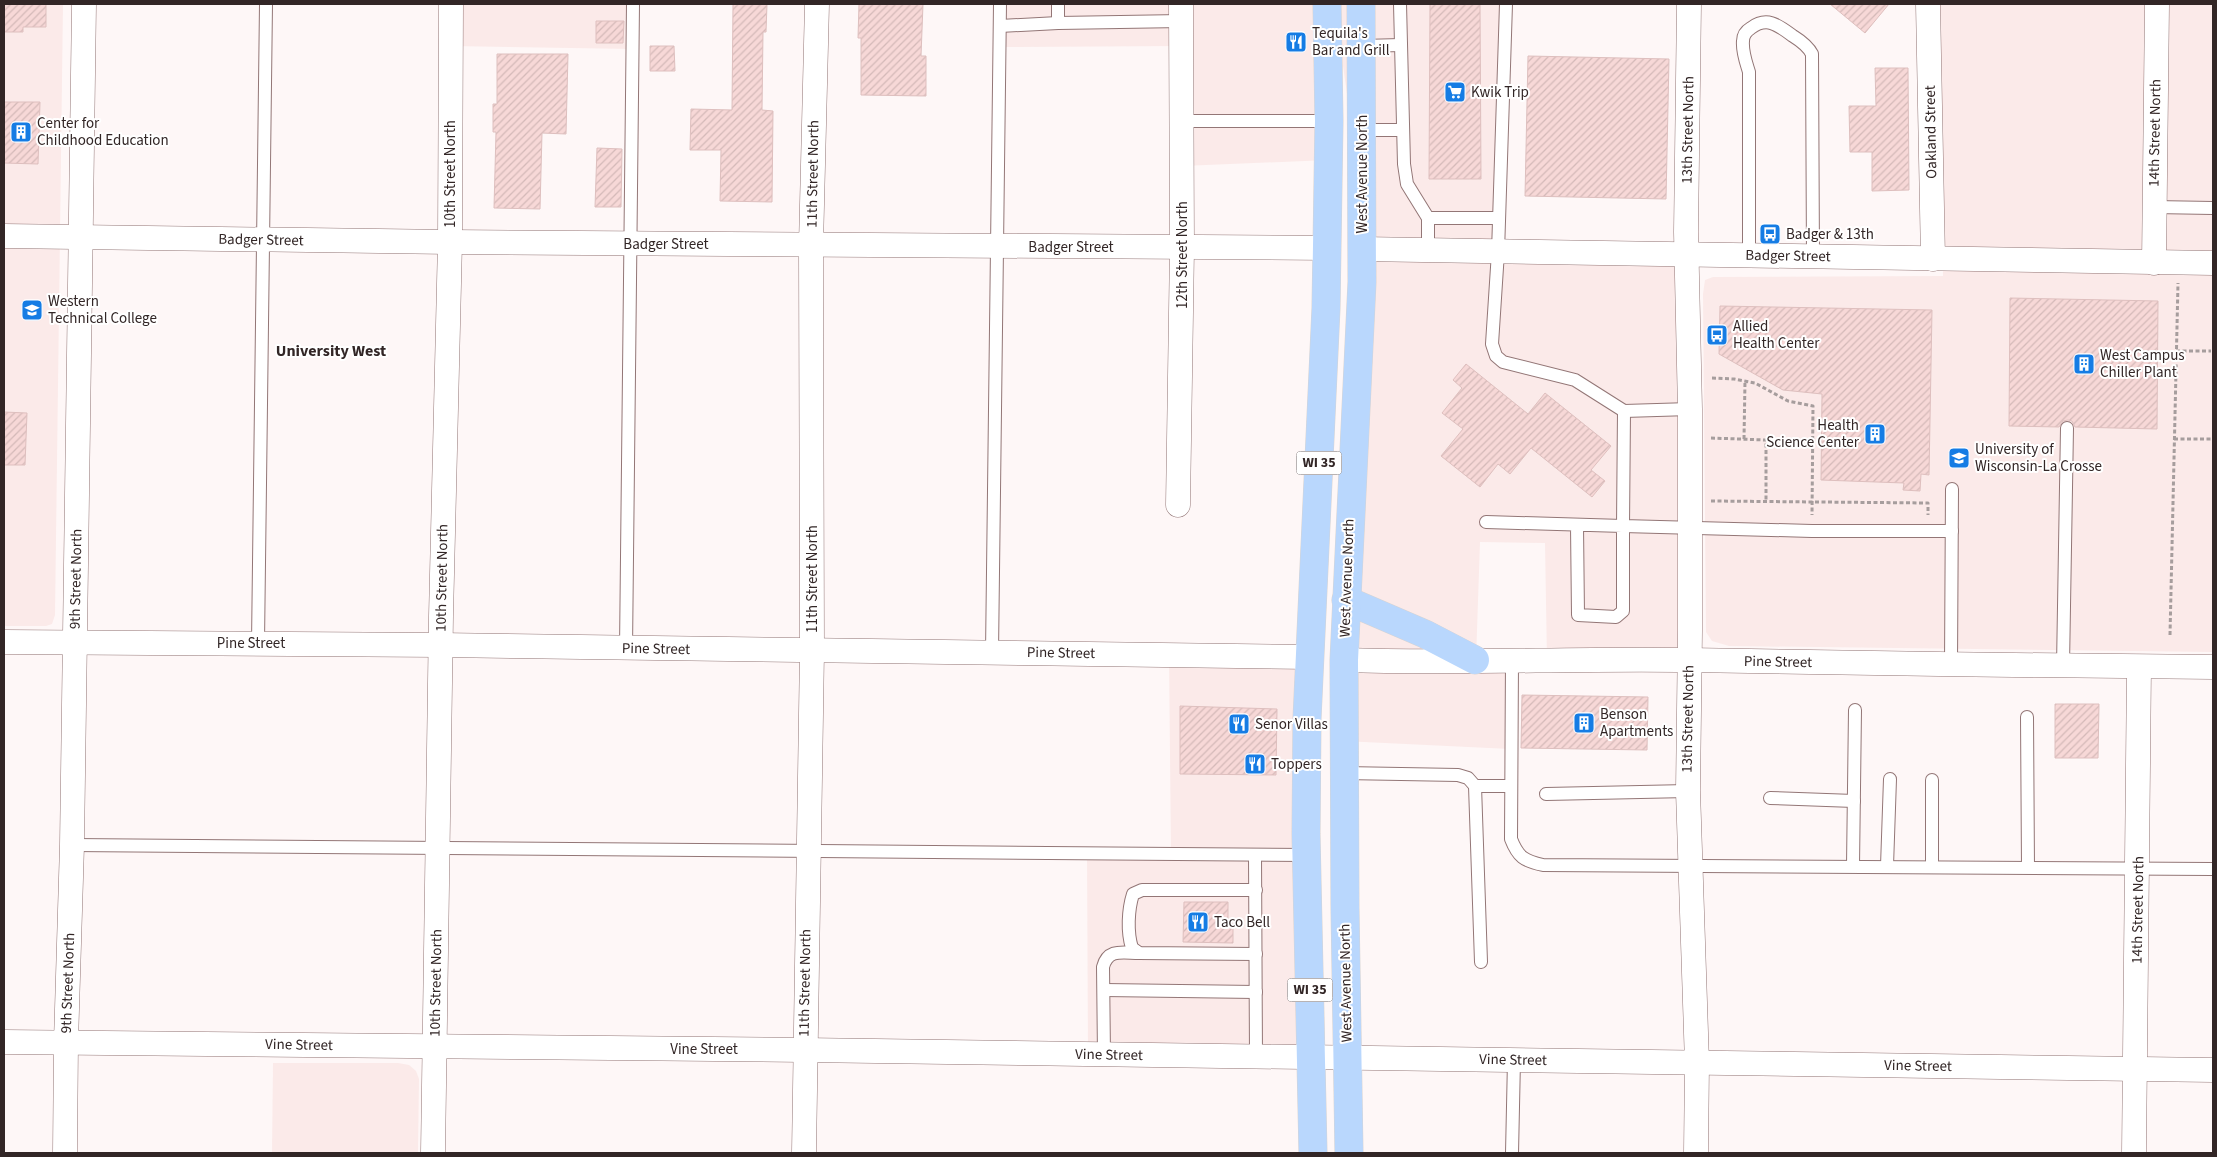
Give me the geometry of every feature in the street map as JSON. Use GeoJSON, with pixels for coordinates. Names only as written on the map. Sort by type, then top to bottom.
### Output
{"type":"FeatureCollection","features":[{"type":"Feature","properties":{"kind":"main road","name":"WI 35"},"geometry":{"type":"LineString","coordinates":[[1313,1153],[1307,855],[1307,719],[1328,248],[1329,122],[1327,4]]}},
{"type":"Feature","properties":{"kind":"main road","name":"West Avenue North"},"geometry":{"type":"LineString","coordinates":[[1349,1153],[1344,660],[1362,249],[1361,4]]}},
{"type":"Feature","properties":{"kind":"main road"},"geometry":{"type":"LineString","coordinates":[[1346,600],[1425,634],[1476,660]]}},
{"type":"Feature","properties":{"kind":"street","name":"9th Street North"},"geometry":{"type":"LineString","coordinates":[[65,1153],[66,1042],[72,845],[84,4]]}},
{"type":"Feature","properties":{"kind":"street","name":"10th Street North"},"geometry":{"type":"LineString","coordinates":[[433,1153],[450,242],[451,4]]}},
{"type":"Feature","properties":{"kind":"street","name":"11th Street North"},"geometry":{"type":"LineString","coordinates":[[804,1153],[804,1050],[812,651],[811,245],[817,4]]}},
{"type":"Feature","properties":{"kind":"street","name":"13th Street North"},"geometry":{"type":"LineString","coordinates":[[1690,4],[1687,256],[1690,409],[1688,791],[1697,1063],[1696,1153]]}},
{"type":"Feature","properties":{"kind":"street","name":"Oakland Street"},"geometry":{"type":"LineString","coordinates":[[1928,4],[1933,259]]}},
{"type":"Feature","properties":{"kind":"street","name":"14th Street North"},"geometry":{"type":"LineString","coordinates":[[2154,262],[2157,4]]}},
{"type":"Feature","properties":{"kind":"street","name":"12th Street North"},"geometry":{"type":"LineString","coordinates":[[1178,505],[1182,248],[1181,13]]}},
{"type":"Feature","properties":{"kind":"street","name":"Badger Street"},"geometry":{"type":"LineString","coordinates":[[4,236],[996,247],[1328,248]]}},
{"type":"Feature","properties":{"kind":"street","name":"Badger Street"},"geometry":{"type":"LineString","coordinates":[[1362,249],[1687,256],[1749,255],[2213,263]]}},
{"type":"Feature","properties":{"kind":"street","name":"Pine Street"},"geometry":{"type":"LineString","coordinates":[[4,642],[441,645],[1309,657]]}},
{"type":"Feature","properties":{"kind":"street","name":"Pine Street"},"geometry":{"type":"LineString","coordinates":[[1344,660],[1423,663],[1476,660],[1689,660],[2213,667]]}},
{"type":"Feature","properties":{"kind":"street","name":"14th Street North"},"geometry":{"type":"LineString","coordinates":[[2134,1153],[2140,667]]}},
{"type":"Feature","properties":{"kind":"street","name":"Vine Street"},"geometry":{"type":"LineString","coordinates":[[4,1042],[804,1050],[2213,1070]]}},
{"type":"Feature","properties":{"kind":"lane"},"geometry":{"type":"LineString","coordinates":[[258,643],[266,4]]}},
{"type":"Feature","properties":{"kind":"lane"},"geometry":{"type":"LineString","coordinates":[[626,649],[634,4]]}},
{"type":"Feature","properties":{"kind":"lane"},"geometry":{"type":"LineString","coordinates":[[992,652],[1000,4]]}},
{"type":"Feature","properties":{"kind":"lane"},"geometry":{"type":"LineString","coordinates":[[1058,4],[1058,23]]}},
{"type":"Feature","properties":{"kind":"lane"},"geometry":{"type":"LineString","coordinates":[[1400,4],[1403,130],[1407,184],[1428,218],[1428,250]]}},
{"type":"Feature","properties":{"kind":"lane"},"geometry":{"type":"LineString","coordinates":[[1506,4],[1498,252],[1492,344],[1496,356],[1503,362],[1517,367],[1575,380],[1624,411],[1690,409]]}},
{"type":"Feature","properties":{"kind":"lane"},"geometry":{"type":"LineString","coordinates":[[1000,26],[1181,13]]}},
{"type":"Feature","properties":{"kind":"lane"},"geometry":{"type":"LineString","coordinates":[[1749,255],[1749,72],[1743,48],[1743,38],[1748,30],[1758,23],[1767,21],[1778,25],[1808,47],[1812,54],[1813,256]]}},
{"type":"Feature","properties":{"kind":"lane"},"geometry":{"type":"LineString","coordinates":[[1362,46],[1401,45]]}},
{"type":"Feature","properties":{"kind":"lane"},"geometry":{"type":"LineString","coordinates":[[1182,121],[1329,122]]}},
{"type":"Feature","properties":{"kind":"lane"},"geometry":{"type":"LineString","coordinates":[[1362,130],[1403,130]]}},
{"type":"Feature","properties":{"kind":"lane"},"geometry":{"type":"LineString","coordinates":[[2154,207],[2213,208]]}},
{"type":"Feature","properties":{"kind":"lane"},"geometry":{"type":"LineString","coordinates":[[1428,218],[1499,218]]}},
{"type":"Feature","properties":{"kind":"lane"},"geometry":{"type":"LineString","coordinates":[[1577,526],[1578,614],[1616,617],[1623,611],[1624,411]]}},
{"type":"Feature","properties":{"kind":"lane"},"geometry":{"type":"LineString","coordinates":[[2064,666],[2067,428]]}},
{"type":"Feature","properties":{"kind":"lane"},"geometry":{"type":"LineString","coordinates":[[1951,664],[1952,489]]}},
{"type":"Feature","properties":{"kind":"lane"},"geometry":{"type":"LineString","coordinates":[[1486,522],[1812,531],[1952,531]]}},
{"type":"Feature","properties":{"kind":"lane"},"geometry":{"type":"LineString","coordinates":[[1512,661],[1511,839],[1516,853],[1528,862],[1543,865],[2213,869]]}},
{"type":"Feature","properties":{"kind":"lane"},"geometry":{"type":"LineString","coordinates":[[1853,866],[1855,710]]}},
{"type":"Feature","properties":{"kind":"lane"},"geometry":{"type":"LineString","coordinates":[[2027,717],[2028,867]]}},
{"type":"Feature","properties":{"kind":"lane"},"geometry":{"type":"LineString","coordinates":[[1344,773],[1458,774],[1468,778],[1475,786],[1481,962]]}},
{"type":"Feature","properties":{"kind":"lane"},"geometry":{"type":"LineString","coordinates":[[1887,866],[1890,778]]}},
{"type":"Feature","properties":{"kind":"lane"},"geometry":{"type":"LineString","coordinates":[[1932,780],[1932,866]]}},
{"type":"Feature","properties":{"kind":"lane"},"geometry":{"type":"LineString","coordinates":[[1475,786],[1510,786]]}},
{"type":"Feature","properties":{"kind":"lane"},"geometry":{"type":"LineString","coordinates":[[1546,794],[1688,791]]}},
{"type":"Feature","properties":{"kind":"lane"},"geometry":{"type":"LineString","coordinates":[[1770,798],[1854,801]]}},
{"type":"Feature","properties":{"kind":"lane"},"geometry":{"type":"LineString","coordinates":[[72,845],[1307,855]]}},
{"type":"Feature","properties":{"kind":"lane"},"geometry":{"type":"LineString","coordinates":[[1255,855],[1256,1057]]}},
{"type":"Feature","properties":{"kind":"lane"},"geometry":{"type":"LineString","coordinates":[[1139,953],[1132,948],[1130,940],[1130,904],[1133,894],[1142,890],[1256,890]]}},
{"type":"Feature","properties":{"kind":"lane"},"geometry":{"type":"LineString","coordinates":[[1104,1054],[1103,967],[1106,959],[1112,953],[1256,954]]}},
{"type":"Feature","properties":{"kind":"lane"},"geometry":{"type":"LineString","coordinates":[[1104,990],[1256,992]]}},
{"type":"Feature","properties":{"kind":"lane"},"geometry":{"type":"LineString","coordinates":[[1512,1153],[1514,1060]]}},
{"type":"Feature","properties":{"kind":"path"},"geometry":{"type":"LineString","coordinates":[[2170,635],[2179,263]]}},
{"type":"Feature","properties":{"kind":"path"},"geometry":{"type":"LineString","coordinates":[[2176,351],[2211,352]]}},
{"type":"Feature","properties":{"kind":"path"},"geometry":{"type":"LineString","coordinates":[[1710,378],[1755,383],[1788,401],[1813,406],[1812,531]]}},
{"type":"Feature","properties":{"kind":"path"},"geometry":{"type":"LineString","coordinates":[[1744,439],[1745,381]]}},
{"type":"Feature","properties":{"kind":"path"},"geometry":{"type":"LineString","coordinates":[[1711,438],[1766,440],[1766,500]]}},
{"type":"Feature","properties":{"kind":"path"},"geometry":{"type":"LineString","coordinates":[[2174,439],[2213,439]]}},
{"type":"Feature","properties":{"kind":"path"},"geometry":{"type":"LineString","coordinates":[[1710,500],[1928,503],[1928,531]]}},
{"type":"Feature","properties":{"kind":"shaded area","name":"Western Technical College"},"geometry":{"type":"Polygon","coordinates":[[[4,4],[63,4],[55,615],[52,624],[46,626],[4,626],[4,4]]]}},
{"type":"Feature","properties":{"kind":"shaded area"},"geometry":{"type":"Polygon","coordinates":[[[451,4],[633,4],[633,49],[451,46],[451,4]]]}},
{"type":"Feature","properties":{"kind":"shaded area"},"geometry":{"type":"Polygon","coordinates":[[[1000,4],[1506,4],[1498,252],[1687,256],[1689,660],[1547,661],[1545,543],[1480,542],[1476,660],[1512,661],[1510,749],[1343,741],[1357,162],[1343,66],[1328,160],[1182,166],[1181,46],[999,47],[1000,4]]]}},
{"type":"Feature","properties":{"kind":"shaded area","name":"University of Wisconsin-La Crosse"},"geometry":{"type":"Polygon","coordinates":[[[1939,4],[2213,4],[2213,652],[1729,646],[1712,641],[1706,632],[1703,294],[1705,280],[1713,277],[1943,276],[1939,4]]]}},
{"type":"Feature","properties":{"kind":"shaded area"},"geometry":{"type":"Polygon","coordinates":[[[1169,655],[1309,657],[1312,1057],[1088,1054],[1087,853],[1171,853],[1169,655]]]}},
{"type":"Feature","properties":{"kind":"shaded area"},"geometry":{"type":"Polygon","coordinates":[[[273,1063],[398,1063],[409,1065],[416,1071],[419,1079],[418,1153],[272,1153],[273,1063]]]}},
{"type":"Feature","properties":{"kind":"building"},"geometry":{"type":"Polygon","coordinates":[[[4,4],[46,4],[46,27],[23,27],[23,32],[4,32],[4,4]]]}},
{"type":"Feature","properties":{"kind":"building"},"geometry":{"type":"Polygon","coordinates":[[[733,4],[767,4],[766,32],[763,32],[762,110],[773,111],[772,202],[720,201],[721,150],[690,150],[691,109],[732,110],[733,4]]]}},
{"type":"Feature","properties":{"kind":"building"},"geometry":{"type":"Polygon","coordinates":[[[859,4],[923,4],[921,56],[926,56],[926,96],[861,95],[861,38],[858,38],[859,4]]]}},
{"type":"Feature","properties":{"kind":"building","name":"Kwik Trip"},"geometry":{"type":"Polygon","coordinates":[[[1430,4],[1480,4],[1481,179],[1429,179],[1430,4]]]}},
{"type":"Feature","properties":{"kind":"building"},"geometry":{"type":"Polygon","coordinates":[[[1830,4],[1889,4],[1865,33],[1830,4]]]}},
{"type":"Feature","properties":{"kind":"building"},"geometry":{"type":"Polygon","coordinates":[[[596,21],[624,21],[623,43],[596,43],[596,21]]]}},
{"type":"Feature","properties":{"kind":"building"},"geometry":{"type":"Polygon","coordinates":[[[650,46],[674,46],[675,71],[650,71],[650,46]]]}},
{"type":"Feature","properties":{"kind":"building"},"geometry":{"type":"Polygon","coordinates":[[[497,54],[568,54],[566,134],[542,133],[540,209],[494,208],[496,132],[493,132],[493,104],[497,104],[497,54]]]}},
{"type":"Feature","properties":{"kind":"building"},"geometry":{"type":"Polygon","coordinates":[[[1528,56],[1669,59],[1666,199],[1525,196],[1528,56]]]}},
{"type":"Feature","properties":{"kind":"building"},"geometry":{"type":"Polygon","coordinates":[[[1875,68],[1908,68],[1909,190],[1872,191],[1872,152],[1850,152],[1849,106],[1876,106],[1875,68]]]}},
{"type":"Feature","properties":{"kind":"building","name":"Center for Childhood Education"},"geometry":{"type":"Polygon","coordinates":[[[4,102],[40,102],[38,164],[4,163],[4,102]]]}},
{"type":"Feature","properties":{"kind":"building"},"geometry":{"type":"Polygon","coordinates":[[[597,148],[622,149],[621,207],[595,207],[597,148]]]}},
{"type":"Feature","properties":{"kind":"building","name":"West Campus Chiller Plant"},"geometry":{"type":"Polygon","coordinates":[[[2010,298],[2158,301],[2157,429],[2075,427],[2072,421],[2068,420],[2063,421],[2059,427],[2009,426],[2010,298]]]}},
{"type":"Feature","properties":{"kind":"building","name":"Health Science Center"},"geometry":{"type":"Polygon","coordinates":[[[1720,306],[1932,310],[1929,475],[1921,474],[1920,491],[1903,490],[1904,483],[1821,480],[1822,394],[1783,390],[1719,354],[1720,306]]]}},
{"type":"Feature","properties":{"kind":"building"},"geometry":{"type":"Polygon","coordinates":[[[1466,364],[1528,414],[1545,393],[1611,446],[1591,470],[1605,481],[1592,497],[1531,448],[1510,474],[1498,464],[1480,487],[1441,456],[1463,429],[1442,413],[1462,388],[1453,380],[1466,364]]]}},
{"type":"Feature","properties":{"kind":"building"},"geometry":{"type":"Polygon","coordinates":[[[4,412],[27,413],[25,465],[4,465],[4,412]]]}},
{"type":"Feature","properties":{"kind":"building","name":"Benson Apartments"},"geometry":{"type":"Polygon","coordinates":[[[1522,695],[1648,697],[1647,750],[1521,748],[1522,695]]]}},
{"type":"Feature","properties":{"kind":"building"},"geometry":{"type":"Polygon","coordinates":[[[2055,704],[2099,704],[2098,758],[2055,758],[2055,704]]]}},
{"type":"Feature","properties":{"kind":"building"},"geometry":{"type":"Polygon","coordinates":[[[1180,706],[1277,709],[1276,775],[1180,774],[1180,706]]]}},
{"type":"Feature","properties":{"kind":"building"},"geometry":{"type":"Polygon","coordinates":[[[1184,902],[1228,902],[1228,923],[1233,923],[1233,943],[1183,942],[1184,902]]]}},
{"type":"Feature","properties":{"kind":"place","name":"Tequila's Bar and Grill"},"geometry":{"type":"Point","coordinates":[1296,42]}},
{"type":"Feature","properties":{"kind":"place","name":"Kwik Trip"},"geometry":{"type":"Point","coordinates":[1455,92]}},
{"type":"Feature","properties":{"kind":"place","name":"Center for Childhood Education"},"geometry":{"type":"Point","coordinates":[21,132]}},
{"type":"Feature","properties":{"kind":"place","name":"Badger & 13th"},"geometry":{"type":"Point","coordinates":[1770,234]}},
{"type":"Feature","properties":{"kind":"place","name":"Western Technical College"},"geometry":{"type":"Point","coordinates":[32,310]}},
{"type":"Feature","properties":{"kind":"place","name":"Allied Health Center"},"geometry":{"type":"Point","coordinates":[1717,335]}},
{"type":"Feature","properties":{"kind":"place","name":"West Campus Chiller Plant"},"geometry":{"type":"Point","coordinates":[2084,364]}},
{"type":"Feature","properties":{"kind":"place","name":"Health Science Center"},"geometry":{"type":"Point","coordinates":[1875,434]}},
{"type":"Feature","properties":{"kind":"place","name":"University of Wisconsin-La Crosse"},"geometry":{"type":"Point","coordinates":[1959,458]}},
{"type":"Feature","properties":{"kind":"place","name":"Benson Apartments"},"geometry":{"type":"Point","coordinates":[1584,723]}},
{"type":"Feature","properties":{"kind":"place","name":"Senor Villas"},"geometry":{"type":"Point","coordinates":[1239,724]}},
{"type":"Feature","properties":{"kind":"place","name":"Toppers"},"geometry":{"type":"Point","coordinates":[1255,764]}},
{"type":"Feature","properties":{"kind":"place","name":"Taco Bell"},"geometry":{"type":"Point","coordinates":[1198,922]}},
{"type":"Feature","properties":{"kind":"district","name":"University West"},"geometry":{"type":"Point","coordinates":[331,351]}}]}
